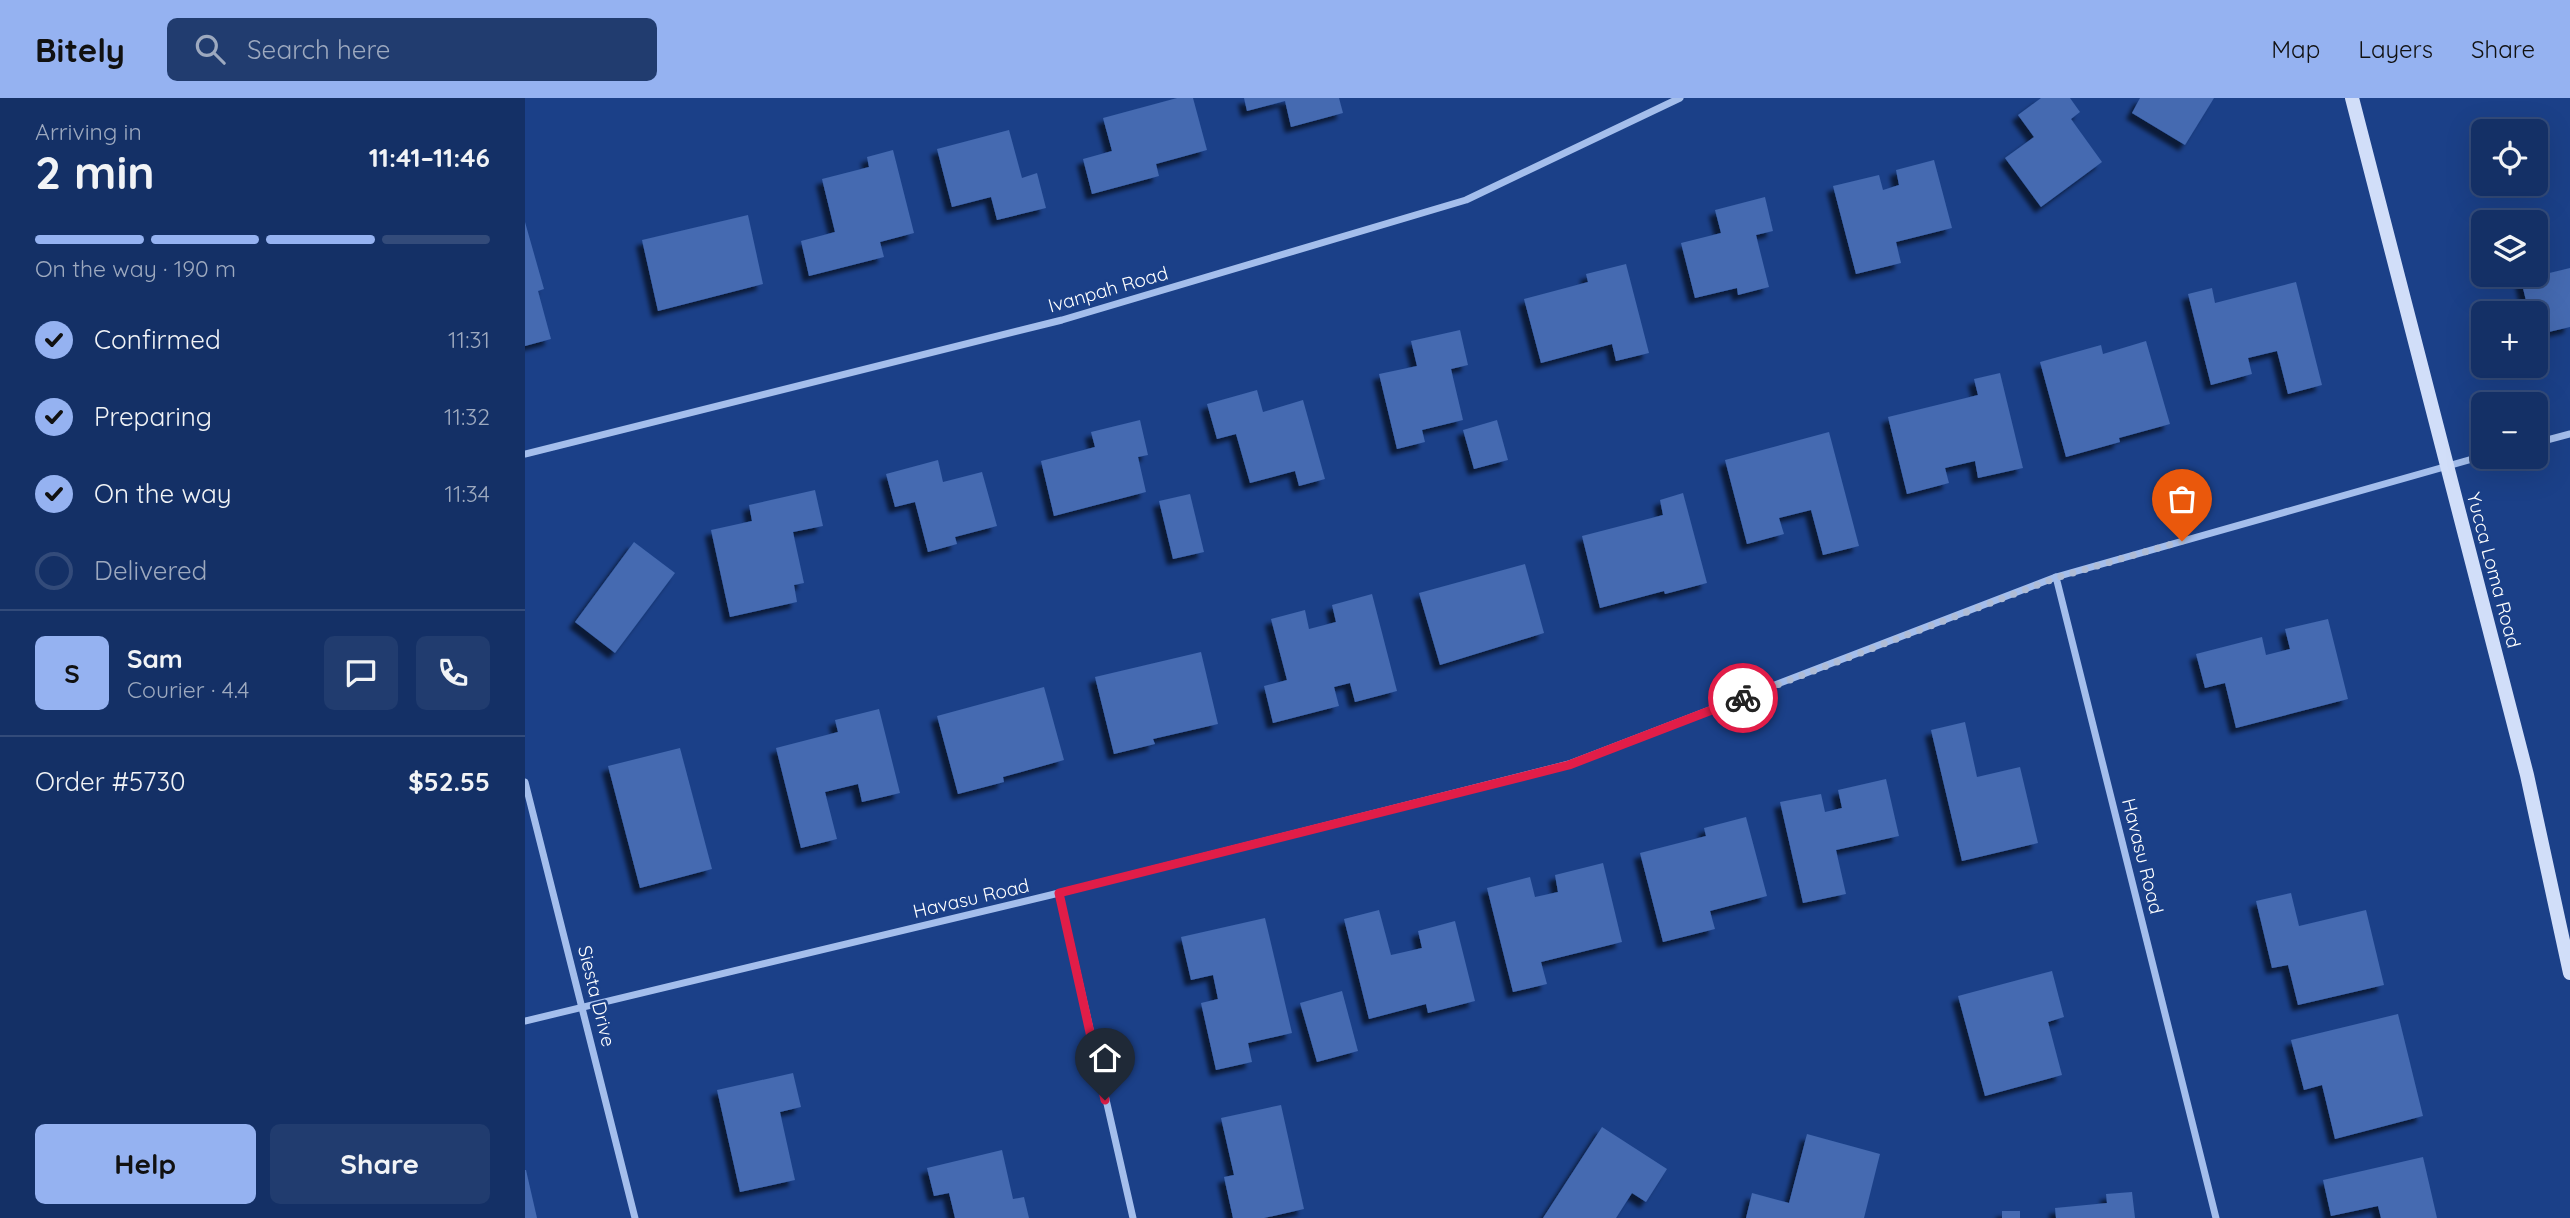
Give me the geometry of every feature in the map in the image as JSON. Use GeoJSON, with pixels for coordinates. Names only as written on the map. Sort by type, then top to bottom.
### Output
{"type":"FeatureCollection","features":[{"type":"Feature","properties":{"kind":"main road","name":"Yucca Loma Road"},"geometry":{"type":"LineString","coordinates":[[2352,98],[2527,775],[2570,973]]}},
{"type":"Feature","properties":{"kind":"street","name":"Ivanpah Road"},"geometry":{"type":"LineString","coordinates":[[525,454],[1062,320],[1466,200],[1680,98]]}},
{"type":"Feature","properties":{"kind":"street"},"geometry":{"type":"LineString","coordinates":[[2548,440],[2570,434]]}},
{"type":"Feature","properties":{"kind":"street","name":"Havasu Road"},"geometry":{"type":"LineString","coordinates":[[525,1021],[1059,893],[1569,765],[2056,578],[2471,459]]}},
{"type":"Feature","properties":{"kind":"street","name":"Havasu Road"},"geometry":{"type":"LineString","coordinates":[[2056,578],[2217,1218]]}},
{"type":"Feature","properties":{"kind":"street","name":"Siesta Drive"},"geometry":{"type":"LineString","coordinates":[[525,782],[635,1218]]}},
{"type":"Feature","properties":{"kind":"street"},"geometry":{"type":"LineString","coordinates":[[1059,893],[1133,1218]]}},
{"type":"Feature","properties":{"kind":"building"},"geometry":{"type":"Polygon","coordinates":[[[1177,98],[1193,98],[1207,150],[1156,164],[1159,176],[1092,194],[1083,159],[1112,151],[1103,118],[1177,98]]]}},
{"type":"Feature","properties":{"kind":"building"},"geometry":{"type":"Polygon","coordinates":[[[1244,98],[1339,98],[1343,113],[1291,127],[1285,101],[1247,111],[1244,98]]]}},
{"type":"Feature","properties":{"kind":"building"},"geometry":{"type":"Polygon","coordinates":[[[2041,98],[2070,98],[2080,112],[2071,119],[2102,162],[2041,207],[2005,158],[2034,137],[2018,115],[2041,98]]]}},
{"type":"Feature","properties":{"kind":"building"},"geometry":{"type":"Polygon","coordinates":[[[2140,98],[2214,98],[2185,145],[2132,113],[2140,98]]]}},
{"type":"Feature","properties":{"kind":"building"},"geometry":{"type":"Polygon","coordinates":[[[1009,130],[1022,178],[1037,173],[1046,208],[997,220],[991,197],[952,207],[937,149],[1009,130]]]}},
{"type":"Feature","properties":{"kind":"building"},"geometry":{"type":"Polygon","coordinates":[[[893,150],[914,233],[880,242],[884,257],[809,276],[801,241],[835,232],[822,179],[869,167],[867,157],[893,150]]]}},
{"type":"Feature","properties":{"kind":"building"},"geometry":{"type":"Polygon","coordinates":[[[1934,160],[1952,228],[1896,242],[1901,263],[1856,274],[1833,186],[1879,175],[1883,190],[1899,185],[1896,170],[1934,160]]]}},
{"type":"Feature","properties":{"kind":"building"},"geometry":{"type":"Polygon","coordinates":[[[1765,197],[1773,231],[1756,235],[1769,287],[1738,295],[1737,288],[1695,298],[1681,243],[1721,233],[1715,210],[1765,197]]]}},
{"type":"Feature","properties":{"kind":"building"},"geometry":{"type":"Polygon","coordinates":[[[748,215],[763,284],[658,311],[642,240],[748,215]]]}},
{"type":"Feature","properties":{"kind":"building"},"geometry":{"type":"Polygon","coordinates":[[[525,222],[544,289],[538,291],[551,339],[525,346],[525,222]]]}},
{"type":"Feature","properties":{"kind":"building"},"geometry":{"type":"Polygon","coordinates":[[[1626,264],[1649,353],[1616,361],[1612,344],[1541,363],[1524,299],[1588,282],[1586,274],[1626,264]]]}},
{"type":"Feature","properties":{"kind":"building"},"geometry":{"type":"Polygon","coordinates":[[[2570,268],[2570,327],[2548,332],[2548,301],[2526,301],[2523,287],[2548,287],[2548,273],[2570,268]]]}},
{"type":"Feature","properties":{"kind":"building"},"geometry":{"type":"Polygon","coordinates":[[[2296,282],[2322,385],[2288,394],[2277,351],[2248,358],[2252,374],[2211,385],[2188,294],[2212,288],[2215,303],[2296,282]]]}},
{"type":"Feature","properties":{"kind":"building"},"geometry":{"type":"Polygon","coordinates":[[[1460,330],[1468,365],[1451,369],[1463,420],[1422,430],[1425,442],[1397,449],[1379,374],[1417,366],[1411,341],[1460,330]]]}},
{"type":"Feature","properties":{"kind":"building"},"geometry":{"type":"Polygon","coordinates":[[[2146,341],[2170,424],[2066,457],[2040,362],[2101,345],[2103,354],[2146,341]]]}},
{"type":"Feature","properties":{"kind":"building"},"geometry":{"type":"Polygon","coordinates":[[[2000,373],[2023,468],[1978,478],[1975,461],[1945,468],[1949,483],[1907,494],[1888,417],[1978,395],[1974,379],[2000,373]]]}},
{"type":"Feature","properties":{"kind":"building"},"geometry":{"type":"Polygon","coordinates":[[[1257,390],[1263,412],[1303,400],[1325,479],[1299,486],[1295,471],[1250,483],[1236,434],[1217,439],[1207,404],[1257,390]]]}},
{"type":"Feature","properties":{"kind":"building"},"geometry":{"type":"Polygon","coordinates":[[[1140,420],[1148,455],[1138,457],[1146,492],[1054,516],[1041,461],[1095,447],[1091,432],[1140,420]]]}},
{"type":"Feature","properties":{"kind":"building"},"geometry":{"type":"Polygon","coordinates":[[[1497,420],[1508,460],[1474,469],[1463,430],[1497,420]]]}},
{"type":"Feature","properties":{"kind":"building"},"geometry":{"type":"Polygon","coordinates":[[[1829,432],[1859,546],[1823,555],[1811,510],[1779,518],[1784,534],[1747,544],[1725,460],[1829,432]]]}},
{"type":"Feature","properties":{"kind":"building"},"geometry":{"type":"Polygon","coordinates":[[[938,460],[943,482],[982,472],[997,526],[955,537],[957,544],[928,552],[915,502],[895,507],[886,474],[938,460]]]}},
{"type":"Feature","properties":{"kind":"building"},"geometry":{"type":"Polygon","coordinates":[[[815,490],[823,526],[793,532],[804,583],[794,585],[797,602],[730,617],[711,530],[752,521],[749,505],[815,490]]]}},
{"type":"Feature","properties":{"kind":"building"},"geometry":{"type":"Polygon","coordinates":[[[1683,493],[1707,583],[1600,608],[1582,536],[1663,515],[1660,500],[1683,493]]]}},
{"type":"Feature","properties":{"kind":"building"},"geometry":{"type":"Polygon","coordinates":[[[1190,494],[1204,552],[1173,559],[1159,501],[1190,494]]]}},
{"type":"Feature","properties":{"kind":"building"},"geometry":{"type":"Polygon","coordinates":[[[634,542],[675,573],[615,653],[575,622],[634,542]]]}},
{"type":"Feature","properties":{"kind":"building"},"geometry":{"type":"Polygon","coordinates":[[[1525,564],[1544,633],[1440,665],[1419,593],[1525,564]]]}},
{"type":"Feature","properties":{"kind":"building"},"geometry":{"type":"Polygon","coordinates":[[[1372,594],[1397,691],[1355,702],[1350,683],[1334,687],[1339,706],[1273,723],[1264,686],[1287,680],[1271,619],[1305,610],[1309,629],[1336,622],[1332,605],[1372,594]]]}},
{"type":"Feature","properties":{"kind":"building"},"geometry":{"type":"Polygon","coordinates":[[[2328,619],[2348,699],[2236,728],[2225,683],[2205,688],[2196,654],[2262,637],[2266,655],[2290,649],[2285,629],[2328,619]]]}},
{"type":"Feature","properties":{"kind":"building"},"geometry":{"type":"Polygon","coordinates":[[[1201,652],[1218,724],[1153,739],[1155,744],[1114,754],[1095,677],[1201,652]]]}},
{"type":"Feature","properties":{"kind":"building"},"geometry":{"type":"Polygon","coordinates":[[[1044,687],[1064,760],[1003,777],[1004,782],[958,794],[937,716],[1044,687]]]}},
{"type":"Feature","properties":{"kind":"building"},"geometry":{"type":"Polygon","coordinates":[[[879,709],[900,793],[862,802],[858,784],[825,792],[837,839],[801,848],[776,748],[838,732],[835,720],[879,709]]]}},
{"type":"Feature","properties":{"kind":"building"},"geometry":{"type":"Polygon","coordinates":[[[1965,722],[1977,777],[2020,767],[2038,843],[1962,861],[1931,730],[1965,722]]]}},
{"type":"Feature","properties":{"kind":"building"},"geometry":{"type":"Polygon","coordinates":[[[680,748],[712,869],[640,888],[608,766],[680,748]]]}},
{"type":"Feature","properties":{"kind":"building"},"geometry":{"type":"Polygon","coordinates":[[[1886,779],[1899,836],[1836,850],[1846,894],[1803,903],[1780,802],[1821,794],[1825,812],[1842,808],[1838,790],[1886,779]]]}},
{"type":"Feature","properties":{"kind":"building"},"geometry":{"type":"Polygon","coordinates":[[[1746,817],[1767,896],[1710,911],[1715,929],[1663,942],[1640,853],[1706,836],[1704,828],[1746,817]]]}},
{"type":"Feature","properties":{"kind":"building"},"geometry":{"type":"Polygon","coordinates":[[[1603,863],[1622,942],[1541,962],[1547,984],[1513,992],[1487,888],[1530,877],[1535,897],[1558,892],[1555,875],[1603,863]]]}},
{"type":"Feature","properties":{"kind":"building"},"geometry":{"type":"Polygon","coordinates":[[[2291,893],[2299,926],[2366,910],[2384,985],[2298,1005],[2288,965],[2272,968],[2256,901],[2291,893]]]}},
{"type":"Feature","properties":{"kind":"building"},"geometry":{"type":"Polygon","coordinates":[[[1379,910],[1391,955],[1422,948],[1418,931],[1455,921],[1475,1001],[1428,1013],[1426,1004],[1369,1019],[1344,919],[1379,910]]]}},
{"type":"Feature","properties":{"kind":"building"},"geometry":{"type":"Polygon","coordinates":[[[1265,918],[1292,1033],[1248,1043],[1252,1062],[1216,1070],[1201,1003],[1218,999],[1213,975],[1191,980],[1181,937],[1265,918]]]}},
{"type":"Feature","properties":{"kind":"building"},"geometry":{"type":"Polygon","coordinates":[[[2052,971],[2064,1017],[2048,1022],[2062,1075],[1985,1096],[1958,996],[2052,971]]]}},
{"type":"Feature","properties":{"kind":"building"},"geometry":{"type":"Polygon","coordinates":[[[1342,991],[1358,1051],[1317,1062],[1300,1003],[1342,991]]]}},
{"type":"Feature","properties":{"kind":"building"},"geometry":{"type":"Polygon","coordinates":[[[2398,1014],[2423,1116],[2335,1139],[2322,1085],[2304,1090],[2291,1040],[2398,1014]]]}},
{"type":"Feature","properties":{"kind":"building"},"geometry":{"type":"Polygon","coordinates":[[[793,1073],[801,1107],[780,1112],[795,1180],[740,1192],[717,1090],[793,1073]]]}},
{"type":"Feature","properties":{"kind":"building"},"geometry":{"type":"Polygon","coordinates":[[[1281,1105],[1304,1209],[1264,1218],[1233,1218],[1224,1177],[1234,1175],[1221,1118],[1281,1105]]]}},
{"type":"Feature","properties":{"kind":"building"},"geometry":{"type":"Polygon","coordinates":[[[1602,1127],[1667,1169],[1646,1202],[1632,1193],[1616,1218],[1543,1218],[1602,1127]]]}},
{"type":"Feature","properties":{"kind":"building"},"geometry":{"type":"Polygon","coordinates":[[[1807,1134],[1880,1154],[1864,1218],[1746,1218],[1752,1193],[1789,1203],[1807,1134]]]}},
{"type":"Feature","properties":{"kind":"building"},"geometry":{"type":"Polygon","coordinates":[[[1002,1150],[1013,1199],[1024,1197],[1029,1218],[955,1218],[949,1193],[934,1196],[927,1168],[1002,1150]]]}},
{"type":"Feature","properties":{"kind":"building"},"geometry":{"type":"Polygon","coordinates":[[[2423,1157],[2437,1218],[2381,1218],[2378,1206],[2331,1216],[2323,1180],[2423,1157]]]}},
{"type":"Feature","properties":{"kind":"building"},"geometry":{"type":"Polygon","coordinates":[[[526,1170],[537,1218],[525,1218],[526,1170]]]}},
{"type":"Feature","properties":{"kind":"building"},"geometry":{"type":"Polygon","coordinates":[[[2132,1192],[2135,1218],[2056,1218],[2055,1208],[2107,1203],[2106,1194],[2132,1192]]]}},
{"type":"Feature","properties":{"kind":"building"},"geometry":{"type":"Polygon","coordinates":[[[2002,1211],[2020,1211],[2020,1218],[2002,1218],[2002,1211]]]}},
{"type":"Feature","properties":{"kind":"way so far"},"geometry":{"type":"LineString","coordinates":[[1743,698],[2056,578],[2182,541]]}},
{"type":"Feature","properties":{"kind":"route"},"geometry":{"type":"LineString","coordinates":[[1105,1100],[1059,893],[1569,765],[1743,698]]}}]}
